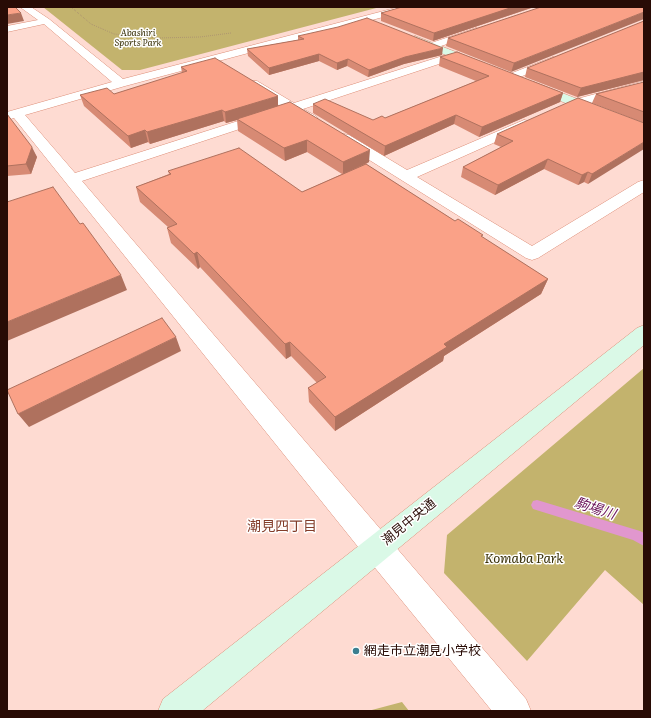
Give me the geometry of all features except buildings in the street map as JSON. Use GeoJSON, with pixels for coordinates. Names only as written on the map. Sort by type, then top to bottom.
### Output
{"type":"FeatureCollection","features":[{"type":"Feature","properties":{"kind":"street"},"geometry":{"type":"LineString","coordinates":[[25,7],[46,21],[121,83]]}},
{"type":"Feature","properties":{"kind":"street"},"geometry":{"type":"LineString","coordinates":[[410,7],[121,83],[12,115],[72,179],[376,548],[514,711]]}},
{"type":"Feature","properties":{"kind":"street"},"geometry":{"type":"LineString","coordinates":[[365,19],[380,25]]}},
{"type":"Feature","properties":{"kind":"street"},"geometry":{"type":"LineString","coordinates":[[7,29],[46,21]]}},
{"type":"Feature","properties":{"kind":"street"},"geometry":{"type":"LineString","coordinates":[[432,46],[482,29]]}},
{"type":"Feature","properties":{"kind":"street"},"geometry":{"type":"LineString","coordinates":[[402,34],[644,130]]}},
{"type":"Feature","properties":{"kind":"street"},"geometry":{"type":"LineString","coordinates":[[72,179],[456,55]]}},
{"type":"Feature","properties":{"kind":"street"},"geometry":{"type":"LineString","coordinates":[[511,77],[563,56]]}},
{"type":"Feature","properties":{"kind":"street"},"geometry":{"type":"LineString","coordinates":[[213,59],[226,67]]}},
{"type":"Feature","properties":{"kind":"street"},"geometry":{"type":"LineString","coordinates":[[239,75],[532,254],[644,185]]}},
{"type":"Feature","properties":{"kind":"street"},"geometry":{"type":"LineString","coordinates":[[559,108],[644,85]]}},
{"type":"Feature","properties":{"kind":"street"},"geometry":{"type":"LineString","coordinates":[[406,176],[537,118]]}},
{"type":"Feature","properties":{"kind":"street","name":"潮見中央通"},"geometry":{"type":"LineString","coordinates":[[174,711],[644,333]]}},
{"type":"Feature","properties":{"kind":"path"},"geometry":{"type":"LineString","coordinates":[[71,7],[91,24],[114,34],[138,37],[181,38],[235,32]]}},
{"type":"Feature","properties":{"kind":"green space","name":"Abashiri Sports Park"},"geometry":{"type":"Polygon","coordinates":[[[43,7],[380,7],[140,70],[122,70],[43,7]]]}},
{"type":"Feature","properties":{"kind":"green space","name":"Komaba Park"},"geometry":{"type":"Polygon","coordinates":[[[644,368],[644,605],[605,570],[527,661],[444,573],[447,535],[644,368]]]}},
{"type":"Feature","properties":{"kind":"green space"},"geometry":{"type":"Polygon","coordinates":[[[402,702],[409,711],[368,711],[402,702]]]}},
{"type":"Feature","properties":{"kind":"waterway","name":"駒場川"},"geometry":{"type":"LineString","coordinates":[[537,505],[636,535],[644,540]]}},
{"type":"Feature","properties":{"kind":"place","name":"網走市立潮見小学校"},"geometry":{"type":"Point","coordinates":[356,651]}},
{"type":"Feature","properties":{"kind":"district","name":"潮見四丁目"},"geometry":{"type":"Point","coordinates":[282,527]}}]}
